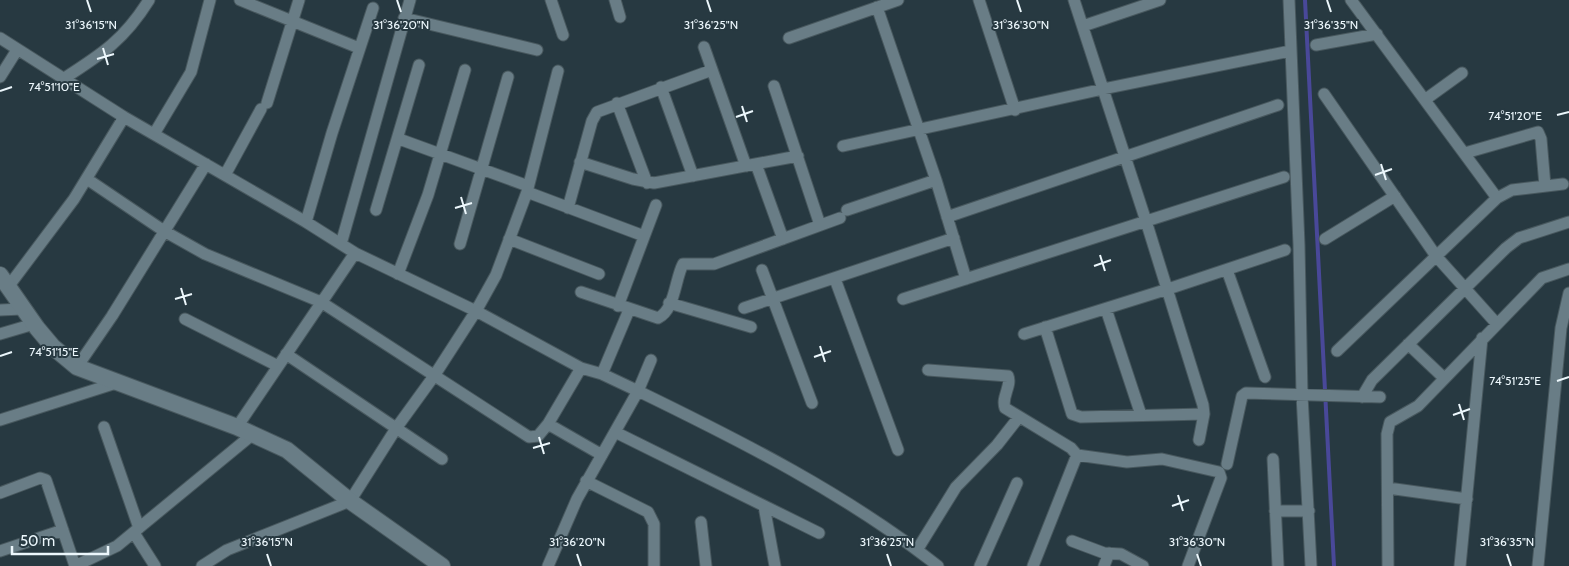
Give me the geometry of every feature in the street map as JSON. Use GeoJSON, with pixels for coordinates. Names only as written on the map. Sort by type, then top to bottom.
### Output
{"type":"FeatureCollection","features":[{"type":"Feature","properties":{"kind":"street"},"geometry":{"type":"LineString","coordinates":[[63,79],[105,52],[124,36],[150,0]]}},
{"type":"Feature","properties":{"kind":"street"},"geometry":{"type":"LineString","coordinates":[[154,134],[191,72],[210,0]]}},
{"type":"Feature","properties":{"kind":"street"},"geometry":{"type":"LineString","coordinates":[[240,0],[293,24],[359,48]]}},
{"type":"Feature","properties":{"kind":"street"},"geometry":{"type":"LineString","coordinates":[[225,175],[264,106],[293,24],[299,0]]}},
{"type":"Feature","properties":{"kind":"street"},"geometry":{"type":"LineString","coordinates":[[341,244],[410,0]]}},
{"type":"Feature","properties":{"kind":"street"},"geometry":{"type":"LineString","coordinates":[[552,0],[563,35]]}},
{"type":"Feature","properties":{"kind":"street"},"geometry":{"type":"LineString","coordinates":[[615,0],[620,17]]}},
{"type":"Feature","properties":{"kind":"street"},"geometry":{"type":"LineString","coordinates":[[789,38],[898,0]]}},
{"type":"Feature","properties":{"kind":"street"},"geometry":{"type":"LineString","coordinates":[[979,0],[1015,110]]}},
{"type":"Feature","properties":{"kind":"street"},"geometry":{"type":"LineString","coordinates":[[1074,0],[1168,290],[1204,414],[1198,440]]}},
{"type":"Feature","properties":{"kind":"street"},"geometry":{"type":"LineString","coordinates":[[1082,26],[1160,0]]}},
{"type":"Feature","properties":{"kind":"street"},"geometry":{"type":"LineString","coordinates":[[1289,0],[1312,566]]}},
{"type":"Feature","properties":{"kind":"street"},"geometry":{"type":"LineString","coordinates":[[1352,0],[1497,198]]}},
{"type":"Feature","properties":{"kind":"street"},"geometry":{"type":"LineString","coordinates":[[877,7],[936,180],[966,279]]}},
{"type":"Feature","properties":{"kind":"street"},"geometry":{"type":"LineString","coordinates":[[306,222],[373,8]]}},
{"type":"Feature","properties":{"kind":"street"},"geometry":{"type":"LineString","coordinates":[[404,18],[537,50]]}},
{"type":"Feature","properties":{"kind":"street"},"geometry":{"type":"LineString","coordinates":[[1316,46],[1377,34]]}},
{"type":"Feature","properties":{"kind":"street"},"geometry":{"type":"LineString","coordinates":[[0,38],[124,117],[306,222],[355,253],[476,311],[581,368],[602,374],[724,432],[806,477],[883,524],[938,566]]}},
{"type":"Feature","properties":{"kind":"street"},"geometry":{"type":"LineString","coordinates":[[704,47],[782,239]]}},
{"type":"Feature","properties":{"kind":"street"},"geometry":{"type":"LineString","coordinates":[[0,77],[18,50]]}},
{"type":"Feature","properties":{"kind":"street"},"geometry":{"type":"LineString","coordinates":[[843,146],[1015,110],[1103,89],[1290,51]]}},
{"type":"Feature","properties":{"kind":"street"},"geometry":{"type":"LineString","coordinates":[[376,210],[399,139],[419,65]]}},
{"type":"Feature","properties":{"kind":"street"},"geometry":{"type":"LineString","coordinates":[[398,274],[422,212],[465,70]]}},
{"type":"Feature","properties":{"kind":"street"},"geometry":{"type":"LineString","coordinates":[[568,208],[594,115],[603,108],[616,103],[712,70]]}},
{"type":"Feature","properties":{"kind":"street"},"geometry":{"type":"LineString","coordinates":[[202,566],[227,550],[350,501],[476,311],[496,275],[528,189],[558,71]]}},
{"type":"Feature","properties":{"kind":"street"},"geometry":{"type":"LineString","coordinates":[[1426,99],[1462,74]]}},
{"type":"Feature","properties":{"kind":"street"},"geometry":{"type":"LineString","coordinates":[[460,244],[508,77]]}},
{"type":"Feature","properties":{"kind":"street"},"geometry":{"type":"LineString","coordinates":[[774,86],[820,225]]}},
{"type":"Feature","properties":{"kind":"street"},"geometry":{"type":"LineString","coordinates":[[661,88],[693,176]]}},
{"type":"Feature","properties":{"kind":"street"},"geometry":{"type":"LineString","coordinates":[[1324,94],[1436,256],[1496,323]]}},
{"type":"Feature","properties":{"kind":"street"},"geometry":{"type":"LineString","coordinates":[[616,103],[647,183]]}},
{"type":"Feature","properties":{"kind":"street"},"geometry":{"type":"LineString","coordinates":[[947,217],[1278,105]]}},
{"type":"Feature","properties":{"kind":"street"},"geometry":{"type":"LineString","coordinates":[[124,117],[87,179],[4,281],[22,309],[53,347],[77,367],[237,427],[288,450],[350,501],[438,565]]}},
{"type":"Feature","properties":{"kind":"street"},"geometry":{"type":"LineString","coordinates":[[1465,154],[1538,132],[1541,139],[1545,186]]}},
{"type":"Feature","properties":{"kind":"street"},"geometry":{"type":"LineString","coordinates":[[399,139],[528,189],[568,208],[644,236]]}},
{"type":"Feature","properties":{"kind":"street"},"geometry":{"type":"LineString","coordinates":[[580,162],[647,183],[798,156]]}},
{"type":"Feature","properties":{"kind":"street"},"geometry":{"type":"LineString","coordinates":[[77,367],[112,316],[206,164]]}},
{"type":"Feature","properties":{"kind":"street"},"geometry":{"type":"LineString","coordinates":[[904,299],[1284,177]]}},
{"type":"Feature","properties":{"kind":"street"},"geometry":{"type":"LineString","coordinates":[[87,179],[164,232],[239,270],[321,302],[530,437],[538,436],[548,424],[581,368]]}},
{"type":"Feature","properties":{"kind":"street"},"geometry":{"type":"LineString","coordinates":[[581,292],[658,318],[664,314],[683,264],[714,264],[936,180]]}},
{"type":"Feature","properties":{"kind":"street"},"geometry":{"type":"LineString","coordinates":[[1337,351],[1497,198],[1512,190],[1563,184]]}},
{"type":"Feature","properties":{"kind":"street"},"geometry":{"type":"LineString","coordinates":[[1326,240],[1394,196]]}},
{"type":"Feature","properties":{"kind":"street"},"geometry":{"type":"LineString","coordinates":[[602,374],[624,308],[644,236],[656,205]]}},
{"type":"Feature","properties":{"kind":"street"},"geometry":{"type":"LineString","coordinates":[[1362,397],[1372,380],[1512,243],[1569,222]]}},
{"type":"Feature","properties":{"kind":"street"},"geometry":{"type":"LineString","coordinates":[[744,308],[954,238]]}},
{"type":"Feature","properties":{"kind":"street"},"geometry":{"type":"LineString","coordinates":[[509,239],[599,274]]}},
{"type":"Feature","properties":{"kind":"street"},"geometry":{"type":"LineString","coordinates":[[1024,334],[1168,290],[1285,250]]}},
{"type":"Feature","properties":{"kind":"street"},"geometry":{"type":"LineString","coordinates":[[237,427],[355,253]]}},
{"type":"Feature","properties":{"kind":"street"},"geometry":{"type":"LineString","coordinates":[[1388,566],[1387,434],[1390,422],[1418,406],[1496,323],[1542,278],[1569,269]]}},
{"type":"Feature","properties":{"kind":"street"},"geometry":{"type":"LineString","coordinates":[[762,270],[812,403]]}},
{"type":"Feature","properties":{"kind":"street"},"geometry":{"type":"LineString","coordinates":[[1227,270],[1265,377]]}},
{"type":"Feature","properties":{"kind":"street"},"geometry":{"type":"LineString","coordinates":[[835,279],[898,450]]}},
{"type":"Feature","properties":{"kind":"street"},"geometry":{"type":"LineString","coordinates":[[1538,566],[1561,328],[1569,293]]}},
{"type":"Feature","properties":{"kind":"street"},"geometry":{"type":"LineString","coordinates":[[669,303],[751,327]]}},
{"type":"Feature","properties":{"kind":"street"},"geometry":{"type":"LineString","coordinates":[[0,310],[22,309]]}},
{"type":"Feature","properties":{"kind":"street"},"geometry":{"type":"LineString","coordinates":[[1106,309],[1141,416]]}},
{"type":"Feature","properties":{"kind":"street"},"geometry":{"type":"LineString","coordinates":[[184,319],[278,366]]}},
{"type":"Feature","properties":{"kind":"street"},"geometry":{"type":"LineString","coordinates":[[0,334],[34,324]]}},
{"type":"Feature","properties":{"kind":"street"},"geometry":{"type":"LineString","coordinates":[[1045,328],[1072,414],[1081,417],[1204,414]]}},
{"type":"Feature","properties":{"kind":"street"},"geometry":{"type":"LineString","coordinates":[[1460,566],[1482,338]]}},
{"type":"Feature","properties":{"kind":"street"},"geometry":{"type":"LineString","coordinates":[[1408,344],[1444,378]]}},
{"type":"Feature","properties":{"kind":"street"},"geometry":{"type":"LineString","coordinates":[[286,354],[442,459]]}},
{"type":"Feature","properties":{"kind":"street"},"geometry":{"type":"LineString","coordinates":[[548,566],[586,481],[638,391],[651,360]]}},
{"type":"Feature","properties":{"kind":"street"},"geometry":{"type":"LineString","coordinates":[[928,370],[1008,376],[1009,382],[1004,406],[1071,448],[1077,455],[1127,462],[1162,459],[1219,472],[1221,478],[1188,566]]}},
{"type":"Feature","properties":{"kind":"street"},"geometry":{"type":"LineString","coordinates":[[0,420],[116,383]]}},
{"type":"Feature","properties":{"kind":"street"},"geometry":{"type":"LineString","coordinates":[[1227,464],[1242,396],[1251,393],[1380,397]]}},
{"type":"Feature","properties":{"kind":"street"},"geometry":{"type":"LineString","coordinates":[[917,550],[956,488],[997,445],[1019,417]]}},
{"type":"Feature","properties":{"kind":"street"},"geometry":{"type":"LineString","coordinates":[[548,424],[602,455]]}},
{"type":"Feature","properties":{"kind":"street"},"geometry":{"type":"LineString","coordinates":[[104,427],[136,531],[155,566]]}},
{"type":"Feature","properties":{"kind":"street"},"geometry":{"type":"LineString","coordinates":[[615,432],[819,533]]}},
{"type":"Feature","properties":{"kind":"street"},"geometry":{"type":"LineString","coordinates":[[0,493],[40,478],[45,479],[75,566],[117,546],[253,434]]}},
{"type":"Feature","properties":{"kind":"street"},"geometry":{"type":"LineString","coordinates":[[1032,566],[1077,455]]}},
{"type":"Feature","properties":{"kind":"street"},"geometry":{"type":"LineString","coordinates":[[1273,459],[1278,566]]}},
{"type":"Feature","properties":{"kind":"street"},"geometry":{"type":"LineString","coordinates":[[586,481],[648,512],[654,524],[654,566]]}},
{"type":"Feature","properties":{"kind":"street"},"geometry":{"type":"LineString","coordinates":[[980,566],[1017,484]]}},
{"type":"Feature","properties":{"kind":"street"},"geometry":{"type":"LineString","coordinates":[[1388,488],[1467,499]]}},
{"type":"Feature","properties":{"kind":"street"},"geometry":{"type":"LineString","coordinates":[[764,506],[775,566]]}},
{"type":"Feature","properties":{"kind":"street"},"geometry":{"type":"LineString","coordinates":[[1275,512],[1309,511]]}},
{"type":"Feature","properties":{"kind":"street"},"geometry":{"type":"LineString","coordinates":[[701,522],[706,566]]}},
{"type":"Feature","properties":{"kind":"street"},"geometry":{"type":"LineString","coordinates":[[0,551],[63,530]]}},
{"type":"Feature","properties":{"kind":"street"},"geometry":{"type":"LineString","coordinates":[[1072,541],[1097,551],[1121,554],[1143,566]]}},
{"type":"Feature","properties":{"kind":"street"},"geometry":{"type":"LineString","coordinates":[[1104,566],[1109,553]]}},
{"type":"Feature","properties":{"kind":"waterway"},"geometry":{"type":"LineString","coordinates":[[1305,0],[1334,566]]}}]}
